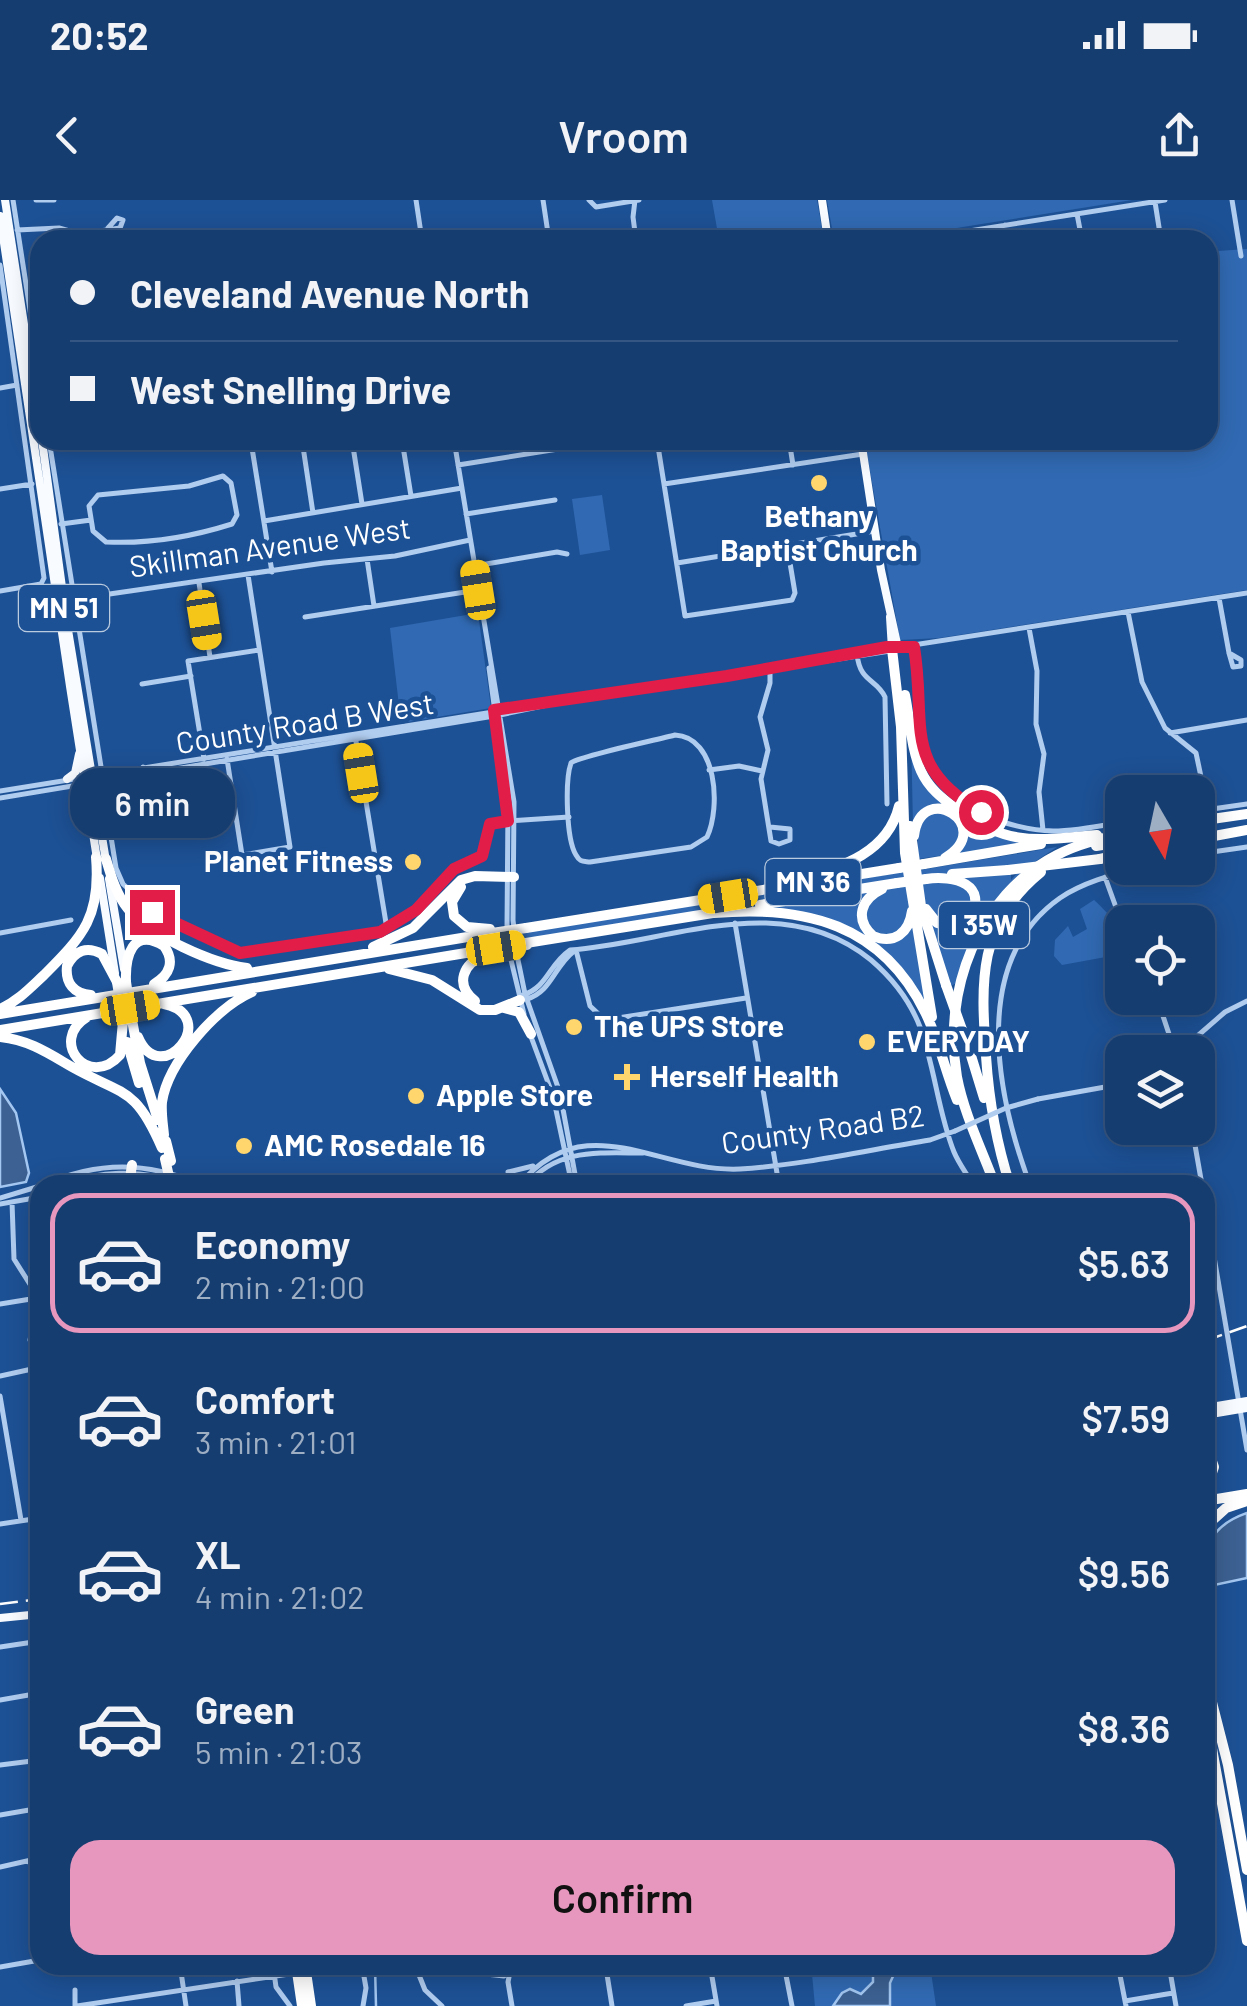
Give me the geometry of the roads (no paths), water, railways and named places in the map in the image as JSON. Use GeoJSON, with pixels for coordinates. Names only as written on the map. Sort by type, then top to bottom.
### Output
{"type":"FeatureCollection","features":[{"type":"Feature","properties":{"kind":"highway"},"geometry":{"type":"LineString","coordinates":[[895,649],[918,763],[940,796],[1001,836],[1092,836]]}},
{"type":"Feature","properties":{"kind":"highway"},"geometry":{"type":"LineString","coordinates":[[895,649],[904,839],[942,1056]]}},
{"type":"Feature","properties":{"kind":"highway"},"geometry":{"type":"LineString","coordinates":[[897,883],[872,894],[864,903],[862,922],[873,936],[890,939],[906,931],[912,913],[905,695]]}},
{"type":"Feature","properties":{"kind":"highway"},"geometry":{"type":"LineString","coordinates":[[742,893],[814,875],[868,852],[894,823],[902,786]]}},
{"type":"Feature","properties":{"kind":"highway"},"geometry":{"type":"LineString","coordinates":[[912,852],[919,819],[934,809],[948,810],[959,819],[963,838],[958,849],[937,862]]}},
{"type":"Feature","properties":{"kind":"highway"},"geometry":{"type":"LineString","coordinates":[[1215,819],[1247,814]]}},
{"type":"Feature","properties":{"kind":"highway"},"geometry":{"type":"LineString","coordinates":[[1215,834],[1247,829]]}},
{"type":"Feature","properties":{"kind":"highway","name":"MN 36"},"geometry":{"type":"LineString","coordinates":[[492,931],[1105,835]]}},
{"type":"Feature","properties":{"kind":"highway","name":"I 35W"},"geometry":{"type":"LineString","coordinates":[[992,1175],[964,1103],[956,1067],[955,1010],[967,961],[994,910],[1026,875],[1068,850],[1105,838]]}},
{"type":"Feature","properties":{"kind":"highway","name":"I 35W"},"geometry":{"type":"LineString","coordinates":[[1007,1175],[994,1127],[981,1006],[985,966],[996,929],[1017,895],[1053,863],[1105,845]]}},
{"type":"Feature","properties":{"kind":"highway"},"geometry":{"type":"LineString","coordinates":[[101,858],[124,905],[148,927],[218,962],[273,968]]}},
{"type":"Feature","properties":{"kind":"highway"},"geometry":{"type":"LineString","coordinates":[[0,1012],[25,993],[82,935],[96,904],[101,858]]}},
{"type":"Feature","properties":{"kind":"highway","name":"MN 36"},"geometry":{"type":"LineString","coordinates":[[0,1033],[102,1012],[897,883],[1105,858]]}},
{"type":"Feature","properties":{"kind":"highway"},"geometry":{"type":"LineString","coordinates":[[914,890],[940,925],[958,926],[970,918],[975,904],[968,885],[955,878],[926,879]]}},
{"type":"Feature","properties":{"kind":"highway"},"geometry":{"type":"LineString","coordinates":[[329,959],[404,933],[461,880],[511,880]]}},
{"type":"Feature","properties":{"kind":"highway"},"geometry":{"type":"LineString","coordinates":[[492,931],[460,923],[452,912],[453,899],[456,891],[469,884],[511,880]]}},
{"type":"Feature","properties":{"kind":"highway"},"geometry":{"type":"LineString","coordinates":[[914,890],[994,1127]]}},
{"type":"Feature","properties":{"kind":"highway"},"geometry":{"type":"LineString","coordinates":[[714,913],[786,911],[820,919],[860,938],[888,960],[929,1020],[955,1095],[991,1175]]}},
{"type":"Feature","properties":{"kind":"highway"},"geometry":{"type":"LineString","coordinates":[[0,1012],[492,931]]}},
{"type":"Feature","properties":{"kind":"highway"},"geometry":{"type":"LineString","coordinates":[[121,982],[132,947],[147,940],[162,944],[169,955],[169,970],[161,980],[137,990]]}},
{"type":"Feature","properties":{"kind":"highway"},"geometry":{"type":"LineString","coordinates":[[97,996],[79,993],[69,983],[67,966],[75,954],[90,950],[102,954],[121,982]]}},
{"type":"Feature","properties":{"kind":"highway"},"geometry":{"type":"LineString","coordinates":[[494,951],[466,968],[462,985],[466,994],[477,1003],[486,1004],[523,997]]}},
{"type":"Feature","properties":{"kind":"highway"},"geometry":{"type":"LineString","coordinates":[[348,972],[404,971],[432,980],[476,1008],[490,1011],[523,997]]}},
{"type":"Feature","properties":{"kind":"highway","name":"MN 51"},"geometry":{"type":"LineString","coordinates":[[121,982],[132,1062],[171,1175]]}},
{"type":"Feature","properties":{"kind":"highway"},"geometry":{"type":"LineString","coordinates":[[164,1134],[164,1093],[208,1022],[244,995],[287,982]]}},
{"type":"Feature","properties":{"kind":"highway"},"geometry":{"type":"LineString","coordinates":[[128,1020],[149,1052],[161,1056],[178,1050],[188,1036],[186,1020],[174,1007],[158,1004]]}},
{"type":"Feature","properties":{"kind":"highway"},"geometry":{"type":"LineString","coordinates":[[503,1008],[519,1012],[530,1034]]}},
{"type":"Feature","properties":{"kind":"highway"},"geometry":{"type":"LineString","coordinates":[[102,1012],[81,1021],[72,1036],[74,1054],[88,1066],[106,1066],[120,1055],[128,1020]]}},
{"type":"Feature","properties":{"kind":"highway","name":"MN 51"},"geometry":{"type":"LineString","coordinates":[[128,1020],[164,1134],[166,1156]]}},
{"type":"Feature","properties":{"kind":"highway"},"geometry":{"type":"LineString","coordinates":[[0,1033],[36,1046],[119,1088],[146,1115],[166,1156]]}},
{"type":"Feature","properties":{"kind":"highway"},"geometry":{"type":"LineString","coordinates":[[1215,1500],[1247,1498]]}},
{"type":"Feature","properties":{"kind":"highway"},"geometry":{"type":"LineString","coordinates":[[1215,1518],[1247,1498]]}},
{"type":"Feature","properties":{"kind":"highway"},"geometry":{"type":"LineString","coordinates":[[1215,1714],[1247,1870]]}},
{"type":"Feature","properties":{"kind":"highway"},"geometry":{"type":"LineString","coordinates":[[1215,1765],[1247,1942]]}},
{"type":"Feature","properties":{"kind":"highway"},"geometry":{"type":"LineString","coordinates":[[302,2006],[303,1975]]}},
{"type":"Feature","properties":{"kind":"highway"},"geometry":{"type":"LineString","coordinates":[[304,1975],[311,2006]]}},
{"type":"Feature","properties":{"kind":"main road","name":"MN 51"},"geometry":{"type":"LineString","coordinates":[[9,200],[30,374]]}},
{"type":"Feature","properties":{"kind":"main road"},"geometry":{"type":"LineString","coordinates":[[822,200],[826,230]]}},
{"type":"Feature","properties":{"kind":"main road","name":"MN 51"},"geometry":{"type":"LineString","coordinates":[[0,216],[30,377]]}},
{"type":"Feature","properties":{"kind":"main road","name":"MN 51"},"geometry":{"type":"LineString","coordinates":[[38,450],[48,552],[80,749],[92,778]]}},
{"type":"Feature","properties":{"kind":"main road","name":"MN 51"},"geometry":{"type":"LineString","coordinates":[[46,450],[66,624],[121,982]]}},
{"type":"Feature","properties":{"kind":"main road"},"geometry":{"type":"LineString","coordinates":[[862,450],[895,649]]}},
{"type":"Feature","properties":{"kind":"main road"},"geometry":{"type":"LineString","coordinates":[[67,780],[75,773],[80,749]]}},
{"type":"Feature","properties":{"kind":"main road"},"geometry":{"type":"LineString","coordinates":[[1215,1409],[1243,1405]]}},
{"type":"Feature","properties":{"kind":"main road"},"geometry":{"type":"LineString","coordinates":[[0,1618],[30,1615]]}},
{"type":"Feature","properties":{"kind":"street"},"geometry":{"type":"LineString","coordinates":[[9,200],[18,232],[30,370]]}},
{"type":"Feature","properties":{"kind":"street"},"geometry":{"type":"LineString","coordinates":[[36,200],[54,200]]}},
{"type":"Feature","properties":{"kind":"street"},"geometry":{"type":"LineString","coordinates":[[416,200],[420,230]]}},
{"type":"Feature","properties":{"kind":"street"},"geometry":{"type":"LineString","coordinates":[[543,200],[548,230]]}},
{"type":"Feature","properties":{"kind":"street"},"geometry":{"type":"LineString","coordinates":[[590,200],[598,206],[636,200],[635,230]]}},
{"type":"Feature","properties":{"kind":"street"},"geometry":{"type":"LineString","coordinates":[[985,230],[1165,200]]}},
{"type":"Feature","properties":{"kind":"street"},"geometry":{"type":"LineString","coordinates":[[1232,200],[1240,256]]}},
{"type":"Feature","properties":{"kind":"street"},"geometry":{"type":"LineString","coordinates":[[1155,202],[1159,230]]}},
{"type":"Feature","properties":{"kind":"street"},"geometry":{"type":"LineString","coordinates":[[1077,214],[1080,230]]}},
{"type":"Feature","properties":{"kind":"street"},"geometry":{"type":"LineString","coordinates":[[1005,225],[1006,230]]}},
{"type":"Feature","properties":{"kind":"street"},"geometry":{"type":"LineString","coordinates":[[99,230],[108,228]]}},
{"type":"Feature","properties":{"kind":"street"},"geometry":{"type":"LineString","coordinates":[[18,232],[30,230]]}},
{"type":"Feature","properties":{"kind":"street"},"geometry":{"type":"LineString","coordinates":[[34,230],[66,230]]}},
{"type":"Feature","properties":{"kind":"street"},"geometry":{"type":"LineString","coordinates":[[0,265],[2,286],[30,379]]}},
{"type":"Feature","properties":{"kind":"street"},"geometry":{"type":"LineString","coordinates":[[0,388],[30,382]]}},
{"type":"Feature","properties":{"kind":"street"},"geometry":{"type":"LineString","coordinates":[[0,591],[44,580],[32,450]]}},
{"type":"Feature","properties":{"kind":"street"},"geometry":{"type":"LineString","coordinates":[[47,450],[75,598],[92,778]]}},
{"type":"Feature","properties":{"kind":"street"},"geometry":{"type":"LineString","coordinates":[[252,450],[272,572]]}},
{"type":"Feature","properties":{"kind":"street"},"geometry":{"type":"LineString","coordinates":[[304,450],[313,513]]}},
{"type":"Feature","properties":{"kind":"street"},"geometry":{"type":"LineString","coordinates":[[354,450],[362,504]]}},
{"type":"Feature","properties":{"kind":"street"},"geometry":{"type":"LineString","coordinates":[[403,450],[410,496]]}},
{"type":"Feature","properties":{"kind":"street"},"geometry":{"type":"LineString","coordinates":[[456,450],[512,821],[507,928],[530,1034],[569,1153]]}},
{"type":"Feature","properties":{"kind":"street"},"geometry":{"type":"LineString","coordinates":[[458,465],[552,450]]}},
{"type":"Feature","properties":{"kind":"street"},"geometry":{"type":"LineString","coordinates":[[659,450],[685,616],[789,601],[794,596],[787,545]]}},
{"type":"Feature","properties":{"kind":"street"},"geometry":{"type":"LineString","coordinates":[[791,450],[793,465]]}},
{"type":"Feature","properties":{"kind":"street"},"geometry":{"type":"LineString","coordinates":[[664,484],[863,454]]}},
{"type":"Feature","properties":{"kind":"street"},"geometry":{"type":"LineString","coordinates":[[222,476],[230,481],[236,508],[236,520],[230,525],[141,542],[102,541],[94,534],[91,520],[89,506],[98,496],[189,486],[222,476]]}},
{"type":"Feature","properties":{"kind":"street"},"geometry":{"type":"LineString","coordinates":[[0,489],[32,484]]}},
{"type":"Feature","properties":{"kind":"street"},"geometry":{"type":"LineString","coordinates":[[264,521],[462,488]]}},
{"type":"Feature","properties":{"kind":"street"},"geometry":{"type":"LineString","coordinates":[[466,514],[554,500]]}},
{"type":"Feature","properties":{"kind":"street"},"geometry":{"type":"LineString","coordinates":[[62,524],[91,520]]}},
{"type":"Feature","properties":{"kind":"street"},"geometry":{"type":"LineString","coordinates":[[677,563],[874,531]]}},
{"type":"Feature","properties":{"kind":"street","name":"Skillman Avenue West"},"geometry":{"type":"LineString","coordinates":[[75,598],[367,559],[470,540]]}},
{"type":"Feature","properties":{"kind":"street"},"geometry":{"type":"LineString","coordinates":[[474,566],[557,552],[567,554]]}},
{"type":"Feature","properties":{"kind":"street"},"geometry":{"type":"LineString","coordinates":[[367,559],[374,606]]}},
{"type":"Feature","properties":{"kind":"street"},"geometry":{"type":"LineString","coordinates":[[226,756],[242,855],[290,848],[248,575]]}},
{"type":"Feature","properties":{"kind":"street"},"geometry":{"type":"LineString","coordinates":[[199,583],[210,657]]}},
{"type":"Feature","properties":{"kind":"street"},"geometry":{"type":"LineString","coordinates":[[305,618],[478,590]]}},
{"type":"Feature","properties":{"kind":"street","name":"County Road B West"},"geometry":{"type":"LineString","coordinates":[[0,794],[887,647],[914,647],[1247,593]]}},
{"type":"Feature","properties":{"kind":"street"},"geometry":{"type":"LineString","coordinates":[[1219,598],[1229,653]]}},
{"type":"Feature","properties":{"kind":"street"},"geometry":{"type":"LineString","coordinates":[[1128,612],[1139,674],[1170,732],[1196,754],[1200,775]]}},
{"type":"Feature","properties":{"kind":"street"},"geometry":{"type":"LineString","coordinates":[[1029,628],[1037,671],[1036,724],[1044,756],[1039,792],[1043,830]]}},
{"type":"Feature","properties":{"kind":"street"},"geometry":{"type":"LineString","coordinates":[[914,647],[919,724],[928,763],[953,795],[988,816],[1043,830],[1105,824]]}},
{"type":"Feature","properties":{"kind":"street"},"geometry":{"type":"LineString","coordinates":[[204,760],[188,661],[259,650]]}},
{"type":"Feature","properties":{"kind":"street"},"geometry":{"type":"LineString","coordinates":[[857,654],[863,676],[885,697],[887,804]]}},
{"type":"Feature","properties":{"kind":"street"},"geometry":{"type":"LineString","coordinates":[[770,668],[760,717],[768,750],[762,771],[771,841],[779,844],[790,840],[790,829],[770,827]]}},
{"type":"Feature","properties":{"kind":"street"},"geometry":{"type":"LineString","coordinates":[[142,684],[191,676]]}},
{"type":"Feature","properties":{"kind":"street"},"geometry":{"type":"LineString","coordinates":[[1170,732],[1247,720]]}},
{"type":"Feature","properties":{"kind":"street"},"geometry":{"type":"LineString","coordinates":[[680,735],[700,746],[714,794],[713,819],[707,837],[695,846],[586,862],[575,854],[569,817],[568,770],[580,756],[624,750],[680,735]]}},
{"type":"Feature","properties":{"kind":"street"},"geometry":{"type":"LineString","coordinates":[[355,736],[388,929]]}},
{"type":"Feature","properties":{"kind":"street"},"geometry":{"type":"LineString","coordinates":[[709,770],[739,766],[762,771]]}},
{"type":"Feature","properties":{"kind":"street"},"geometry":{"type":"LineString","coordinates":[[144,770],[145,798],[113,804],[107,812],[119,879],[152,912],[240,953],[388,929],[416,910],[454,869],[482,856],[490,824],[569,817]]}},
{"type":"Feature","properties":{"kind":"street","name":"County Road B West"},"geometry":{"type":"LineString","coordinates":[[0,794],[144,770]]}},
{"type":"Feature","properties":{"kind":"street"},"geometry":{"type":"LineString","coordinates":[[1215,809],[1247,804]]}},
{"type":"Feature","properties":{"kind":"street"},"geometry":{"type":"LineString","coordinates":[[1215,852],[1247,847]]}},
{"type":"Feature","properties":{"kind":"street"},"geometry":{"type":"LineString","coordinates":[[1027,1175],[1004,1082],[999,1014],[1004,978],[1016,948],[1040,915],[1074,890],[1105,878]]}},
{"type":"Feature","properties":{"kind":"street"},"geometry":{"type":"LineString","coordinates":[[0,933],[71,920]]}},
{"type":"Feature","properties":{"kind":"street"},"geometry":{"type":"LineString","coordinates":[[523,997],[542,986],[559,958],[570,950],[735,923],[781,922],[816,930],[855,949],[884,973],[907,1001],[919,1024],[948,1134],[967,1175]]}},
{"type":"Feature","properties":{"kind":"street"},"geometry":{"type":"LineString","coordinates":[[735,923],[777,1175]]}},
{"type":"Feature","properties":{"kind":"street"},"geometry":{"type":"LineString","coordinates":[[523,997],[544,992],[559,966],[576,950]]}},
{"type":"Feature","properties":{"kind":"street"},"geometry":{"type":"LineString","coordinates":[[576,950],[590,1006],[605,1020],[747,998]]}},
{"type":"Feature","properties":{"kind":"street"},"geometry":{"type":"LineString","coordinates":[[559,966],[572,960],[580,962]]}},
{"type":"Feature","properties":{"kind":"street"},"geometry":{"type":"LineString","coordinates":[[523,997],[556,1078],[572,1175]]}},
{"type":"Feature","properties":{"kind":"street"},"geometry":{"type":"LineString","coordinates":[[1197,1035],[1225,1012],[1247,1001]]}},
{"type":"Feature","properties":{"kind":"street","name":"County Road B2"},"geometry":{"type":"LineString","coordinates":[[528,1175],[536,1165],[569,1153],[614,1146],[709,1168],[775,1164],[930,1140],[1015,1105],[1105,1087]]}},
{"type":"Feature","properties":{"kind":"street"},"geometry":{"type":"LineString","coordinates":[[1195,1145],[1200,1175]]}},
{"type":"Feature","properties":{"kind":"street"},"geometry":{"type":"LineString","coordinates":[[537,1175],[569,1153]]}},
{"type":"Feature","properties":{"kind":"street"},"geometry":{"type":"LineString","coordinates":[[508,1172],[536,1165]]}},
{"type":"Feature","properties":{"kind":"street"},"geometry":{"type":"LineString","coordinates":[[72,1175],[86,1170],[133,1174]]}},
{"type":"Feature","properties":{"kind":"street"},"geometry":{"type":"LineString","coordinates":[[96,1175],[160,1170],[174,1175]]}},
{"type":"Feature","properties":{"kind":"street"},"geometry":{"type":"LineString","coordinates":[[0,1201],[30,1190]]}},
{"type":"Feature","properties":{"kind":"street"},"geometry":{"type":"LineString","coordinates":[[0,1201],[30,1199]]}},
{"type":"Feature","properties":{"kind":"street"},"geometry":{"type":"LineString","coordinates":[[12,1202],[14,1259],[30,1283]]}},
{"type":"Feature","properties":{"kind":"street"},"geometry":{"type":"LineString","coordinates":[[1215,1257],[1243,1405],[1247,1450]]}},
{"type":"Feature","properties":{"kind":"street"},"geometry":{"type":"LineString","coordinates":[[0,1304],[30,1299]]}},
{"type":"Feature","properties":{"kind":"street"},"geometry":{"type":"LineString","coordinates":[[0,1376],[30,1369]]}},
{"type":"Feature","properties":{"kind":"street"},"geometry":{"type":"LineString","coordinates":[[0,1396],[22,1520]]}},
{"type":"Feature","properties":{"kind":"street"},"geometry":{"type":"LineString","coordinates":[[0,1524],[30,1519]]}},
{"type":"Feature","properties":{"kind":"street"},"geometry":{"type":"LineString","coordinates":[[0,1647],[30,1642]]}},
{"type":"Feature","properties":{"kind":"street"},"geometry":{"type":"LineString","coordinates":[[0,1700],[30,1695]]}},
{"type":"Feature","properties":{"kind":"street"},"geometry":{"type":"LineString","coordinates":[[0,1765],[30,1761]]}},
{"type":"Feature","properties":{"kind":"street"},"geometry":{"type":"LineString","coordinates":[[0,1815],[30,1810]]}},
{"type":"Feature","properties":{"kind":"street"},"geometry":{"type":"LineString","coordinates":[[0,1867],[30,1862]]}},
{"type":"Feature","properties":{"kind":"street"},"geometry":{"type":"LineString","coordinates":[[0,1966],[30,1962]]}},
{"type":"Feature","properties":{"kind":"street"},"geometry":{"type":"LineString","coordinates":[[182,1975],[186,2006]]}},
{"type":"Feature","properties":{"kind":"street"},"geometry":{"type":"LineString","coordinates":[[75,1990],[76,2006],[273,1975],[276,1987],[290,2006]]}},
{"type":"Feature","properties":{"kind":"street"},"geometry":{"type":"LineString","coordinates":[[363,2006],[364,1975]]}},
{"type":"Feature","properties":{"kind":"street"},"geometry":{"type":"LineString","coordinates":[[419,1975],[425,1990],[442,2006]]}},
{"type":"Feature","properties":{"kind":"street"},"geometry":{"type":"LineString","coordinates":[[492,1975],[508,1975]]}},
{"type":"Feature","properties":{"kind":"street"},"geometry":{"type":"LineString","coordinates":[[511,1975],[508,1986],[512,2006]]}},
{"type":"Feature","properties":{"kind":"street"},"geometry":{"type":"LineString","coordinates":[[607,1975],[612,2006]]}},
{"type":"Feature","properties":{"kind":"street"},"geometry":{"type":"LineString","coordinates":[[686,2006],[717,2004],[712,1975]]}},
{"type":"Feature","properties":{"kind":"street"},"geometry":{"type":"LineString","coordinates":[[786,1975],[792,2006]]}},
{"type":"Feature","properties":{"kind":"street"},"geometry":{"type":"LineString","coordinates":[[1120,1975],[1125,2004],[1174,1992]]}},
{"type":"Feature","properties":{"kind":"street"},"geometry":{"type":"LineString","coordinates":[[1171,1975],[1176,2006]]}},
{"type":"Feature","properties":{"kind":"street"},"geometry":{"type":"LineString","coordinates":[[498,1976],[508,1986]]}},
{"type":"Feature","properties":{"kind":"street"},"geometry":{"type":"LineString","coordinates":[[237,1981],[239,2006]]}},
{"type":"Feature","properties":{"kind":"street"},"geometry":{"type":"LineString","coordinates":[[131,1997],[132,2006]]}},
{"type":"Feature","properties":{"kind":"waterway"},"geometry":{"type":"LineString","coordinates":[[375,1975],[376,2006]]}},
{"type":"Feature","properties":{"kind":"railway"},"geometry":{"type":"LineString","coordinates":[[1215,1337],[1247,1326]]}},
{"type":"Feature","properties":{"kind":"railway"},"geometry":{"type":"LineString","coordinates":[[0,1604],[30,1600]]}},
{"type":"Feature","properties":{"kind":"place","name":"Bethany Baptist Church"},"geometry":{"type":"Point","coordinates":[819,483]}},
{"type":"Feature","properties":{"kind":"place","name":"Planet Fitness"},"geometry":{"type":"Point","coordinates":[413,862]}},
{"type":"Feature","properties":{"kind":"place","name":"The UPS Store"},"geometry":{"type":"Point","coordinates":[574,1027]}},
{"type":"Feature","properties":{"kind":"place","name":"EVERYDAY"},"geometry":{"type":"Point","coordinates":[867,1042]}},
{"type":"Feature","properties":{"kind":"place","name":"Herself Health"},"geometry":{"type":"Point","coordinates":[627,1077]}},
{"type":"Feature","properties":{"kind":"place","name":"Apple Store"},"geometry":{"type":"Point","coordinates":[416,1096]}},
{"type":"Feature","properties":{"kind":"place","name":"AMC Rosedale 16"},"geometry":{"type":"Point","coordinates":[244,1146]}}]}
